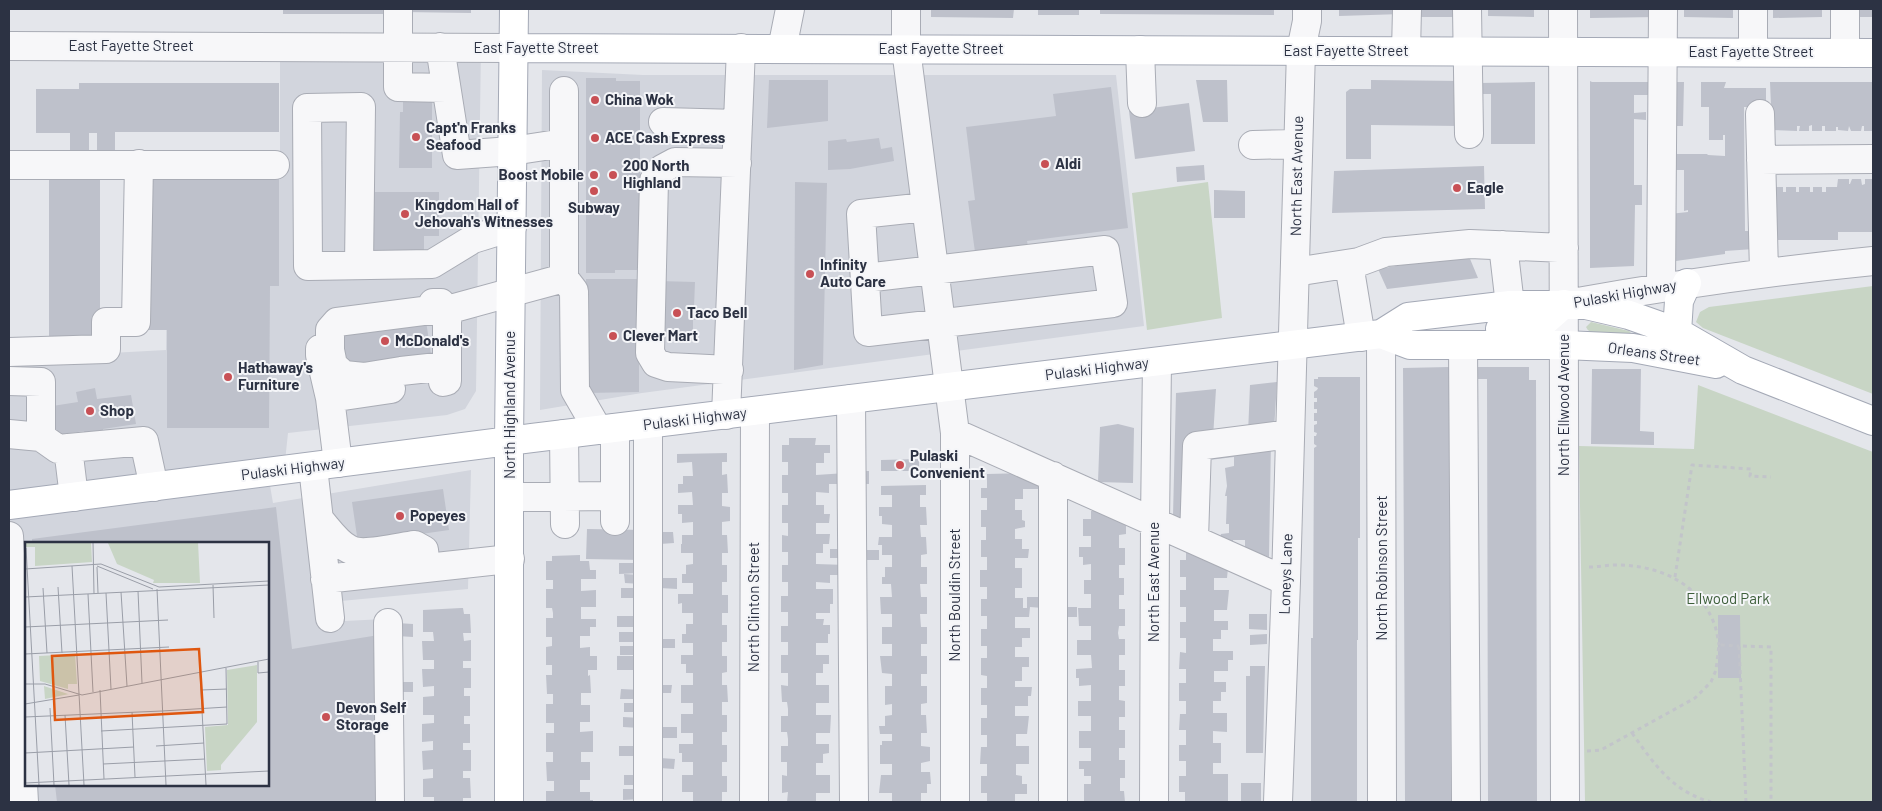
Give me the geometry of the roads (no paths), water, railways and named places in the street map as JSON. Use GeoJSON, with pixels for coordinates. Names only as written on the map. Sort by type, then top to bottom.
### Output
{"type":"FeatureCollection","features":[{"type":"Feature","properties":{"kind":"main road","name":"North Highland Avenue"},"geometry":{"type":"LineString","coordinates":[[510,802],[509,441],[514,9]]}},
{"type":"Feature","properties":{"kind":"main road","name":"East Fayette Street"},"geometry":{"type":"LineString","coordinates":[[514,48],[1873,53]]}},
{"type":"Feature","properties":{"kind":"main road"},"geometry":{"type":"LineString","coordinates":[[1674,285],[1679,302],[1677,332]]}},
{"type":"Feature","properties":{"kind":"main road"},"geometry":{"type":"LineString","coordinates":[[1464,345],[1483,330],[1539,326],[1564,304]]}},
{"type":"Feature","properties":{"kind":"main road","name":"Pulaski Highway"},"geometry":{"type":"LineString","coordinates":[[9,505],[564,434],[1371,335],[1408,317],[1510,305],[1564,304]]}},
{"type":"Feature","properties":{"kind":"main road","name":"Orleans Street"},"geometry":{"type":"LineString","coordinates":[[1564,304],[1586,305],[1611,310],[1677,332],[1743,370]]}},
{"type":"Feature","properties":{"kind":"main road","name":"Pulaski Highway"},"geometry":{"type":"LineString","coordinates":[[1371,335],[1410,345],[1564,345]]}},
{"type":"Feature","properties":{"kind":"main road","name":"Orleans Street"},"geometry":{"type":"LineString","coordinates":[[1564,345],[1633,348],[1671,354],[1743,370],[1873,420]]}},
{"type":"Feature","properties":{"kind":"street"},"geometry":{"type":"LineString","coordinates":[[398,9],[398,87],[446,88]]}},
{"type":"Feature","properties":{"kind":"street"},"geometry":{"type":"LineString","coordinates":[[782,48],[790,9]]}},
{"type":"Feature","properties":{"kind":"street"},"geometry":{"type":"LineString","coordinates":[[906,9],[906,49]]}},
{"type":"Feature","properties":{"kind":"street","name":"North East Avenue"},"geometry":{"type":"LineString","coordinates":[[1293,345],[1301,50],[1307,21],[1307,9]]}},
{"type":"Feature","properties":{"kind":"street"},"geometry":{"type":"LineString","coordinates":[[1406,51],[1407,9]]}},
{"type":"Feature","properties":{"kind":"street"},"geometry":{"type":"LineString","coordinates":[[1468,9],[1469,134]]}},
{"type":"Feature","properties":{"kind":"street","name":"North Ellwood Avenue"},"geometry":{"type":"LineString","coordinates":[[1563,9],[1565,802]]}},
{"type":"Feature","properties":{"kind":"street"},"geometry":{"type":"LineString","coordinates":[[1663,9],[1663,52],[1674,285]]}},
{"type":"Feature","properties":{"kind":"street"},"geometry":{"type":"LineString","coordinates":[[1753,9],[1753,52]]}},
{"type":"Feature","properties":{"kind":"street"},"geometry":{"type":"LineString","coordinates":[[1845,9],[1845,53]]}},
{"type":"Feature","properties":{"kind":"street"},"geometry":{"type":"LineString","coordinates":[[9,37],[9,46]]}},
{"type":"Feature","properties":{"kind":"street","name":"East Fayette Street"},"geometry":{"type":"LineString","coordinates":[[9,46],[514,48]]}},
{"type":"Feature","properties":{"kind":"street"},"geometry":{"type":"LineString","coordinates":[[440,47],[457,155],[564,143]]}},
{"type":"Feature","properties":{"kind":"street"},"geometry":{"type":"LineString","coordinates":[[726,415],[741,48]]}},
{"type":"Feature","properties":{"kind":"street","name":"North Bouldin Street"},"geometry":{"type":"LineString","coordinates":[[906,49],[955,432],[956,802]]}},
{"type":"Feature","properties":{"kind":"street"},"geometry":{"type":"LineString","coordinates":[[1140,50],[1142,103]]}},
{"type":"Feature","properties":{"kind":"street"},"geometry":{"type":"LineString","coordinates":[[509,497],[565,496],[615,508],[607,429],[575,390],[574,291],[564,278],[564,91]]}},
{"type":"Feature","properties":{"kind":"street"},"geometry":{"type":"LineString","coordinates":[[359,265],[361,107],[307,108],[308,266],[432,264],[473,239],[512,227]]}},
{"type":"Feature","properties":{"kind":"street"},"geometry":{"type":"LineString","coordinates":[[1760,114],[1764,272]]}},
{"type":"Feature","properties":{"kind":"street"},"geometry":{"type":"LineString","coordinates":[[663,122],[738,124]]}},
{"type":"Feature","properties":{"kind":"street"},"geometry":{"type":"LineString","coordinates":[[1253,145],[1298,144]]}},
{"type":"Feature","properties":{"kind":"street"},"geometry":{"type":"LineString","coordinates":[[1761,160],[1873,159]]}},
{"type":"Feature","properties":{"kind":"street"},"geometry":{"type":"LineString","coordinates":[[729,370],[668,367],[656,363],[650,353],[654,180],[662,169],[674,162],[737,163]]}},
{"type":"Feature","properties":{"kind":"street"},"geometry":{"type":"LineString","coordinates":[[9,352],[106,349],[106,322],[136,322],[139,164]]}},
{"type":"Feature","properties":{"kind":"street"},"geometry":{"type":"LineString","coordinates":[[9,165],[275,165]]}},
{"type":"Feature","properties":{"kind":"street"},"geometry":{"type":"LineString","coordinates":[[865,278],[1105,250],[1113,303],[868,332],[861,214],[926,207]]}},
{"type":"Feature","properties":{"kind":"street"},"geometry":{"type":"LineString","coordinates":[[1295,272],[1359,262],[1386,252],[1470,244],[1564,248]]}},
{"type":"Feature","properties":{"kind":"street"},"geometry":{"type":"LineString","coordinates":[[1503,245],[1510,305]]}},
{"type":"Feature","properties":{"kind":"street","name":"Pulaski Highway"},"geometry":{"type":"LineString","coordinates":[[1564,304],[1764,272],[1873,260]]}},
{"type":"Feature","properties":{"kind":"street","name":"North Robinson Street"},"geometry":{"type":"LineString","coordinates":[[1349,264],[1371,335],[1382,802]]}},
{"type":"Feature","properties":{"kind":"street"},"geometry":{"type":"LineString","coordinates":[[447,366],[364,377],[344,375],[333,365],[330,350],[330,330],[337,322],[423,311],[447,310],[564,278]]}},
{"type":"Feature","properties":{"kind":"street"},"geometry":{"type":"LineString","coordinates":[[330,398],[447,381],[447,310],[441,303],[333,312],[321,321],[320,355],[330,398],[319,519],[330,618]]}},
{"type":"Feature","properties":{"kind":"street","name":"Loneys Lane"},"geometry":{"type":"LineString","coordinates":[[1278,802],[1293,345]]}},
{"type":"Feature","properties":{"kind":"street"},"geometry":{"type":"LineString","coordinates":[[1464,345],[1466,802]]}},
{"type":"Feature","properties":{"kind":"street","name":"North East Avenue"},"geometry":{"type":"LineString","coordinates":[[1154,802],[1157,362]]}},
{"type":"Feature","properties":{"kind":"street"},"geometry":{"type":"LineString","coordinates":[[9,380],[41,382],[41,437]]}},
{"type":"Feature","properties":{"kind":"street"},"geometry":{"type":"LineString","coordinates":[[851,400],[854,802]]}},
{"type":"Feature","properties":{"kind":"street","name":"North Clinton Street"},"geometry":{"type":"LineString","coordinates":[[754,802],[755,411]]}},
{"type":"Feature","properties":{"kind":"street"},"geometry":{"type":"LineString","coordinates":[[648,424],[648,802]]}},
{"type":"Feature","properties":{"kind":"street"},"geometry":{"type":"LineString","coordinates":[[955,432],[1286,580]]}},
{"type":"Feature","properties":{"kind":"street"},"geometry":{"type":"LineString","coordinates":[[9,434],[41,437],[58,449],[144,441],[154,487]]}},
{"type":"Feature","properties":{"kind":"street"},"geometry":{"type":"LineString","coordinates":[[564,434],[565,524]]}},
{"type":"Feature","properties":{"kind":"street"},"geometry":{"type":"LineString","coordinates":[[1194,539],[1197,446],[1290,434]]}},
{"type":"Feature","properties":{"kind":"street"},"geometry":{"type":"LineString","coordinates":[[68,448],[74,497]]}},
{"type":"Feature","properties":{"kind":"street"},"geometry":{"type":"LineString","coordinates":[[1053,476],[1053,802]]}},
{"type":"Feature","properties":{"kind":"street"},"geometry":{"type":"LineString","coordinates":[[319,519],[350,550],[364,552],[415,545],[424,550],[426,568]]}},
{"type":"Feature","properties":{"kind":"street"},"geometry":{"type":"LineString","coordinates":[[9,536],[24,802]]}},
{"type":"Feature","properties":{"kind":"street"},"geometry":{"type":"LineString","coordinates":[[325,578],[510,559]]}},
{"type":"Feature","properties":{"kind":"street"},"geometry":{"type":"LineString","coordinates":[[388,623],[390,802]]}},
{"type":"Feature","properties":{"kind":"place","name":"China Wok"},"geometry":{"type":"Point","coordinates":[595,100]}},
{"type":"Feature","properties":{"kind":"place","name":"Capt'n Franks Seafood"},"geometry":{"type":"Point","coordinates":[416,137]}},
{"type":"Feature","properties":{"kind":"place","name":"ACE Cash Express"},"geometry":{"type":"Point","coordinates":[595,138]}},
{"type":"Feature","properties":{"kind":"place","name":"Aldi"},"geometry":{"type":"Point","coordinates":[1045,164]}},
{"type":"Feature","properties":{"kind":"place","name":"Boost Mobile"},"geometry":{"type":"Point","coordinates":[594,175]}},
{"type":"Feature","properties":{"kind":"place","name":"200 North Highland"},"geometry":{"type":"Point","coordinates":[613,175]}},
{"type":"Feature","properties":{"kind":"place","name":"Eagle"},"geometry":{"type":"Point","coordinates":[1457,188]}},
{"type":"Feature","properties":{"kind":"place","name":"Subway"},"geometry":{"type":"Point","coordinates":[594,191]}},
{"type":"Feature","properties":{"kind":"place","name":"Kingdom Hall of Jehovah's Witnesses"},"geometry":{"type":"Point","coordinates":[405,214]}},
{"type":"Feature","properties":{"kind":"place","name":"Infinity Auto Care"},"geometry":{"type":"Point","coordinates":[810,274]}},
{"type":"Feature","properties":{"kind":"place","name":"Taco Bell"},"geometry":{"type":"Point","coordinates":[677,313]}},
{"type":"Feature","properties":{"kind":"place","name":"Clever Mart"},"geometry":{"type":"Point","coordinates":[613,336]}},
{"type":"Feature","properties":{"kind":"place","name":"McDonald's"},"geometry":{"type":"Point","coordinates":[385,341]}},
{"type":"Feature","properties":{"kind":"place","name":"Hathaway's Furniture"},"geometry":{"type":"Point","coordinates":[228,377]}},
{"type":"Feature","properties":{"kind":"place","name":"Shop"},"geometry":{"type":"Point","coordinates":[90,411]}},
{"type":"Feature","properties":{"kind":"place","name":"Pulaski Convenient"},"geometry":{"type":"Point","coordinates":[900,465]}},
{"type":"Feature","properties":{"kind":"place","name":"Popeyes"},"geometry":{"type":"Point","coordinates":[400,516]}},
{"type":"Feature","properties":{"kind":"place","name":"Devon Self Storage"},"geometry":{"type":"Point","coordinates":[326,717]}},
{"type":"Feature","properties":{"kind":"park label","name":"Ellwood Park"},"geometry":{"type":"Point","coordinates":[1728,599]}}]}
